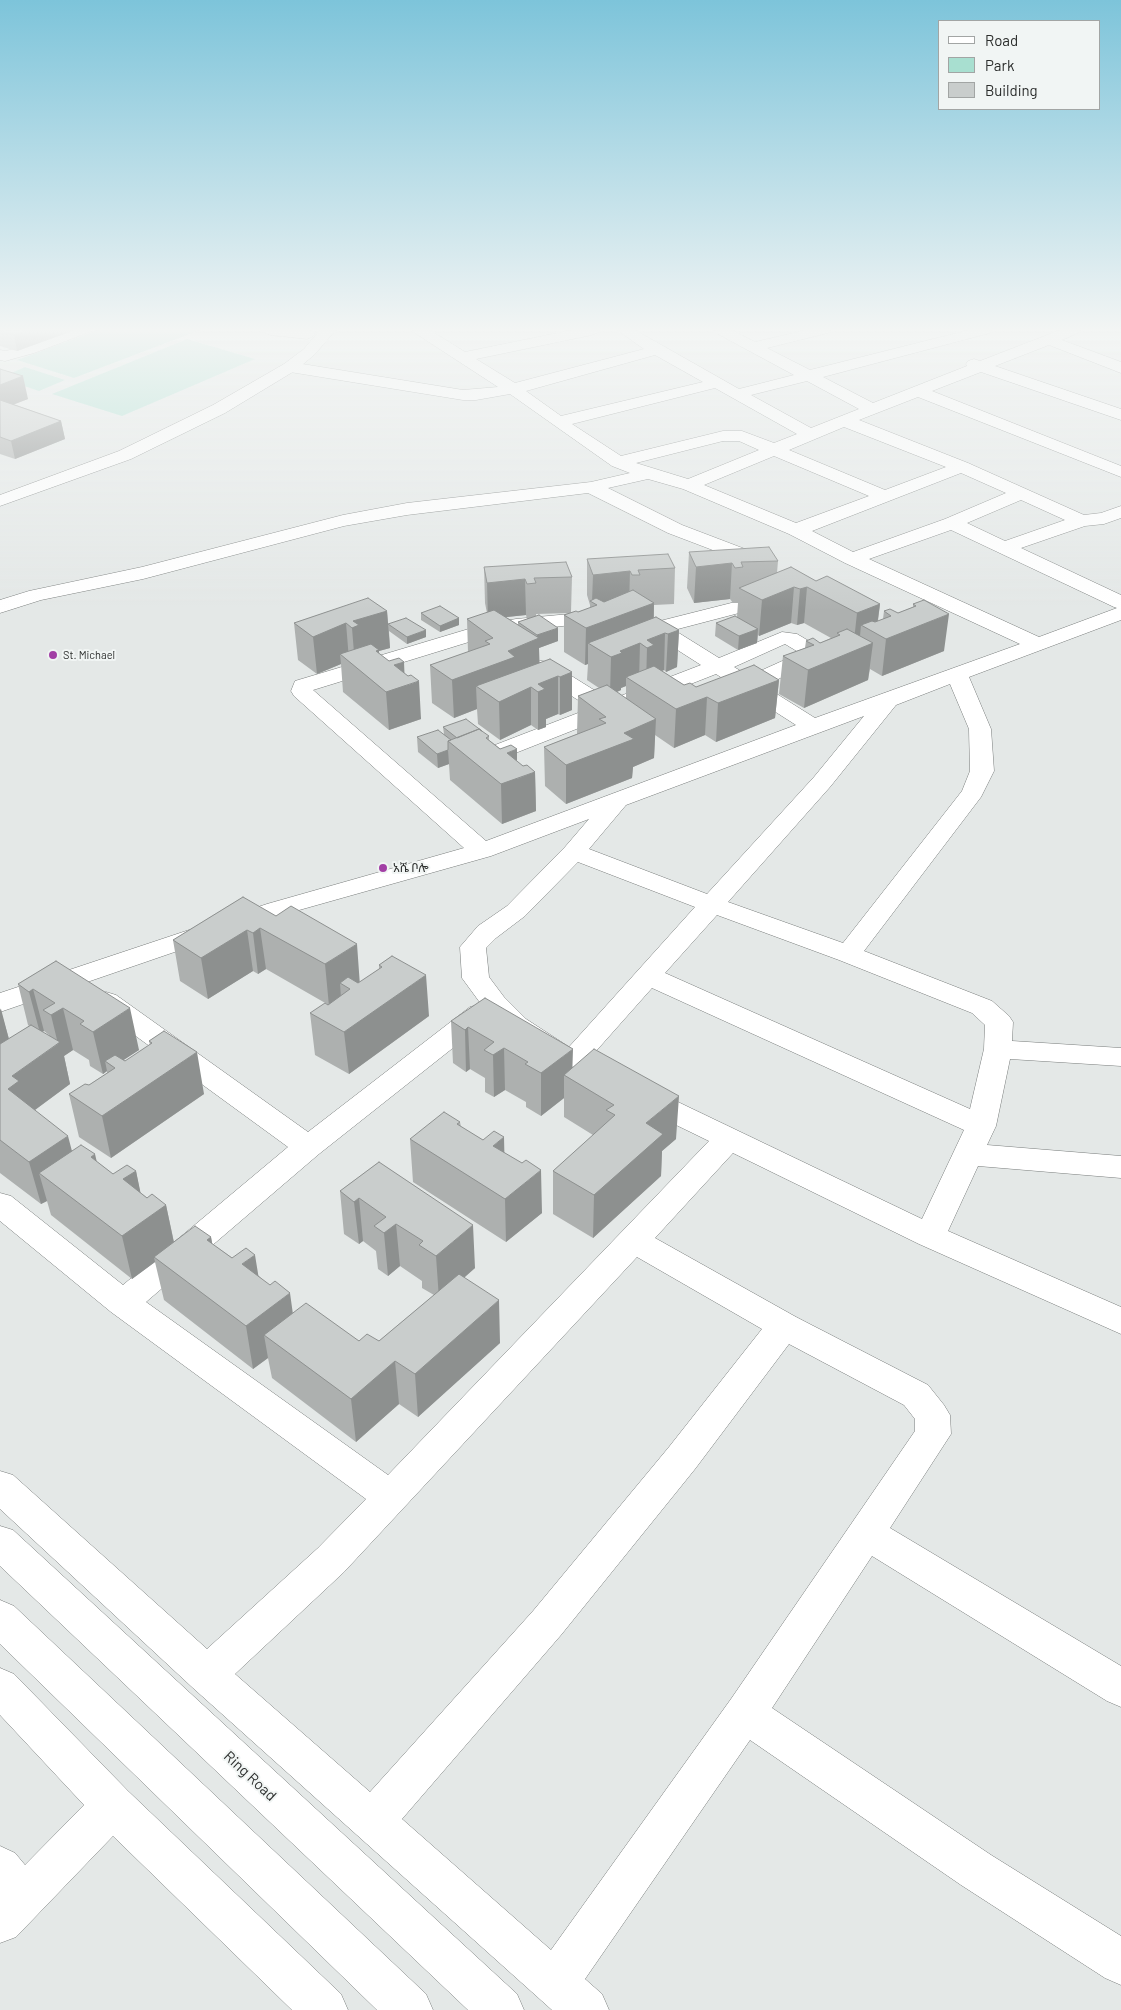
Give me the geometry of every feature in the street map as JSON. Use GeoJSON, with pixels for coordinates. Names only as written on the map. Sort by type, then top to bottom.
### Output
{"type":"FeatureCollection","features":[{"type":"Feature","properties":{"kind":"main road"},"geometry":{"type":"LineString","coordinates":[[0,493],[110,451],[166,424]]}},
{"type":"Feature","properties":{"kind":"main road"},"geometry":{"type":"LineString","coordinates":[[0,501],[125,455],[189,424]]}},
{"type":"Feature","properties":{"kind":"main road"},"geometry":{"type":"LineString","coordinates":[[561,424],[618,462],[648,474],[688,485],[796,530],[852,559],[1038,644]]}},
{"type":"Feature","properties":{"kind":"main road"},"geometry":{"type":"LineString","coordinates":[[791,424],[811,435]]}},
{"type":"Feature","properties":{"kind":"main road"},"geometry":{"type":"LineString","coordinates":[[688,485],[838,424]]}},
{"type":"Feature","properties":{"kind":"main road"},"geometry":{"type":"LineString","coordinates":[[852,424],[962,467],[1082,521]]}},
{"type":"Feature","properties":{"kind":"main road"},"geometry":{"type":"LineString","coordinates":[[1000,424],[1121,472]]}},
{"type":"Feature","properties":{"kind":"main road"},"geometry":{"type":"LineString","coordinates":[[618,462],[723,436],[742,436],[884,496]]}},
{"type":"Feature","properties":{"kind":"main road"},"geometry":{"type":"LineString","coordinates":[[796,530],[962,467]]}},
{"type":"Feature","properties":{"kind":"main road"},"geometry":{"type":"LineString","coordinates":[[0,607],[36,595],[143,573],[343,521],[424,507],[591,487],[648,474]]}},
{"type":"Feature","properties":{"kind":"main road"},"geometry":{"type":"LineString","coordinates":[[591,487],[675,529],[759,561]]}},
{"type":"Feature","properties":{"kind":"main road"},"geometry":{"type":"LineString","coordinates":[[852,559],[952,523],[1020,494]]}},
{"type":"Feature","properties":{"kind":"main road"},"geometry":{"type":"LineString","coordinates":[[1006,547],[1082,521],[1104,518],[1121,512]]}},
{"type":"Feature","properties":{"kind":"main road"},"geometry":{"type":"LineString","coordinates":[[952,523],[1121,603]]}},
{"type":"Feature","properties":{"kind":"main road"},"geometry":{"type":"LineString","coordinates":[[0,594],[36,595]]}},
{"type":"Feature","properties":{"kind":"main road"},"geometry":{"type":"LineString","coordinates":[[656,628],[755,603]]}},
{"type":"Feature","properties":{"kind":"main road"},"geometry":{"type":"LineString","coordinates":[[0,1003],[276,909],[482,851],[813,726],[1121,613]]}},
{"type":"Feature","properties":{"kind":"main road"},"geometry":{"type":"LineString","coordinates":[[482,851],[302,691],[303,686],[482,631],[516,625],[616,616],[635,618],[656,628],[813,726]]}},
{"type":"Feature","properties":{"kind":"main road"},"geometry":{"type":"LineString","coordinates":[[482,631],[607,708]]}},
{"type":"Feature","properties":{"kind":"main road"},"geometry":{"type":"LineString","coordinates":[[459,767],[718,666],[782,638],[790,638],[812,651],[812,655],[748,685]]}},
{"type":"Feature","properties":{"kind":"main road"},"geometry":{"type":"LineString","coordinates":[[848,954],[973,792],[982,771],[980,729],[957,674]]}},
{"type":"Feature","properties":{"kind":"main road"},"geometry":{"type":"LineString","coordinates":[[571,1062],[822,782],[888,700]]}},
{"type":"Feature","properties":{"kind":"main road"},"geometry":{"type":"LineString","coordinates":[[619,799],[574,852],[516,911],[487,932],[474,947],[476,978],[494,1003],[516,1025],[571,1062],[930,1236],[1121,1322]]}},
{"type":"Feature","properties":{"kind":"main road"},"geometry":{"type":"LineString","coordinates":[[574,852],[712,905],[848,954],[982,1007],[999,1022],[998,1049],[981,1126],[930,1236]]}},
{"type":"Feature","properties":{"kind":"main road"},"geometry":{"type":"LineString","coordinates":[[648,976],[981,1126]]}},
{"type":"Feature","properties":{"kind":"main road"},"geometry":{"type":"LineString","coordinates":[[106,1001],[308,1147]]}},
{"type":"Feature","properties":{"kind":"main road"},"geometry":{"type":"LineString","coordinates":[[123,1303],[308,1147],[494,1003]]}},
{"type":"Feature","properties":{"kind":"main road"},"geometry":{"type":"LineString","coordinates":[[998,1049],[1121,1057]]}},
{"type":"Feature","properties":{"kind":"main road"},"geometry":{"type":"LineString","coordinates":[[207,1675],[332,1560],[390,1496],[634,1241],[729,1138]]}},
{"type":"Feature","properties":{"kind":"main road"},"geometry":{"type":"LineString","coordinates":[[968,1154],[1121,1167]]}},
{"type":"Feature","properties":{"kind":"main road"},"geometry":{"type":"LineString","coordinates":[[0,1204],[123,1303],[390,1496]]}},
{"type":"Feature","properties":{"kind":"main road"},"geometry":{"type":"LineString","coordinates":[[555,1983],[745,1713],[933,1434],[932,1415],[916,1395],[784,1326],[634,1241]]}},
{"type":"Feature","properties":{"kind":"main road"},"geometry":{"type":"LineString","coordinates":[[372,1821],[547,1623],[682,1458],[784,1326]]}},
{"type":"Feature","properties":{"kind":"main road"},"geometry":{"type":"LineString","coordinates":[[0,1486],[207,1675],[586,2010]]}},
{"type":"Feature","properties":{"kind":"main road"},"geometry":{"type":"LineString","coordinates":[[867,1533],[1121,1688]]}},
{"type":"Feature","properties":{"kind":"main road","name":"Ring Road"},"geometry":{"type":"LineString","coordinates":[[0,1542],[501,2010]]}},
{"type":"Feature","properties":{"kind":"main road"},"geometry":{"type":"LineString","coordinates":[[0,1618],[410,2010]]}},
{"type":"Feature","properties":{"kind":"main road"},"geometry":{"type":"LineString","coordinates":[[0,1687],[113,1806],[325,2010]]}},
{"type":"Feature","properties":{"kind":"main road"},"geometry":{"type":"LineString","coordinates":[[745,1713],[976,1870],[1121,1962]]}},
{"type":"Feature","properties":{"kind":"main road"},"geometry":{"type":"LineString","coordinates":[[7,1896],[113,1806]]}},
{"type":"Feature","properties":{"kind":"building"},"geometry":{"type":"Polygon","coordinates":[[[0,424],[54,424],[11,441],[0,437],[0,424]]]}},
{"type":"Feature","properties":{"kind":"building"},"geometry":{"type":"Polygon","coordinates":[[[769,547],[778,561],[741,562],[743,567],[735,568],[732,563],[696,567],[689,552],[769,547]]]}},
{"type":"Feature","properties":{"kind":"building"},"geometry":{"type":"Polygon","coordinates":[[[668,554],[675,568],[638,570],[640,575],[632,575],[630,571],[593,575],[587,559],[668,554]]]}},
{"type":"Feature","properties":{"kind":"building"},"geometry":{"type":"Polygon","coordinates":[[[566,562],[572,577],[534,578],[536,583],[527,584],[525,579],[487,583],[484,567],[566,562]]]}},
{"type":"Feature","properties":{"kind":"building"},"geometry":{"type":"Polygon","coordinates":[[[791,567],[816,581],[827,576],[880,604],[857,613],[807,587],[800,589],[794,587],[762,600],[739,588],[791,567]]]}},
{"type":"Feature","properties":{"kind":"building"},"geometry":{"type":"Polygon","coordinates":[[[633,590],[654,603],[586,628],[564,615],[597,605],[590,601],[596,598],[604,602],[633,590]]]}},
{"type":"Feature","properties":{"kind":"building"},"geometry":{"type":"Polygon","coordinates":[[[368,598],[387,611],[353,621],[359,625],[352,628],[346,623],[313,637],[294,623],[368,598]]]}},
{"type":"Feature","properties":{"kind":"building"},"geometry":{"type":"Polygon","coordinates":[[[924,600],[949,614],[886,639],[861,625],[891,616],[884,611],[890,609],[898,613],[916,606],[913,604],[924,600]]]}},
{"type":"Feature","properties":{"kind":"building"},"geometry":{"type":"Polygon","coordinates":[[[440,606],[459,618],[440,626],[421,613],[440,606]]]}},
{"type":"Feature","properties":{"kind":"building"},"geometry":{"type":"Polygon","coordinates":[[[494,610],[539,638],[508,651],[515,657],[452,680],[430,665],[490,644],[485,641],[493,638],[467,619],[494,610]]]}},
{"type":"Feature","properties":{"kind":"building"},"geometry":{"type":"Polygon","coordinates":[[[539,615],[558,628],[537,635],[518,622],[539,615]]]}},
{"type":"Feature","properties":{"kind":"building"},"geometry":{"type":"Polygon","coordinates":[[[735,616],[758,629],[739,636],[716,623],[735,616]]]}},
{"type":"Feature","properties":{"kind":"building"},"geometry":{"type":"Polygon","coordinates":[[[656,617],[679,630],[647,640],[654,645],[647,648],[640,643],[611,657],[588,643],[656,617]]]}},
{"type":"Feature","properties":{"kind":"building"},"geometry":{"type":"Polygon","coordinates":[[[406,618],[426,630],[407,637],[388,624],[406,618]]]}},
{"type":"Feature","properties":{"kind":"building"},"geometry":{"type":"Polygon","coordinates":[[[847,629],[873,643],[808,670],[783,656],[814,645],[806,641],[813,638],[820,643],[840,635],[837,633],[847,629]]]}},
{"type":"Feature","properties":{"kind":"building"},"geometry":{"type":"Polygon","coordinates":[[[371,644],[379,650],[376,651],[389,661],[399,658],[404,662],[394,665],[408,676],[411,675],[419,681],[386,692],[340,654],[371,644]]]}},
{"type":"Feature","properties":{"kind":"building"},"geometry":{"type":"Polygon","coordinates":[[[550,659],[572,672],[538,684],[545,689],[538,692],[531,687],[499,702],[476,686],[550,659]]]}},
{"type":"Feature","properties":{"kind":"building"},"geometry":{"type":"Polygon","coordinates":[[[754,665],[779,680],[718,703],[707,697],[676,709],[626,677],[654,666],[684,685],[690,683],[696,687],[754,665]]]}},
{"type":"Feature","properties":{"kind":"building"},"geometry":{"type":"Polygon","coordinates":[[[607,685],[656,719],[624,733],[634,739],[566,765],[544,747],[606,723],[599,719],[606,717],[578,696],[607,685]]]}},
{"type":"Feature","properties":{"kind":"building"},"geometry":{"type":"Polygon","coordinates":[[[466,719],[482,731],[479,729],[457,738],[443,727],[466,719]]]}},
{"type":"Feature","properties":{"kind":"building"},"geometry":{"type":"Polygon","coordinates":[[[479,729],[489,736],[486,738],[500,749],[511,745],[517,749],[507,753],[523,766],[527,765],[535,772],[501,784],[448,741],[479,729]]]}},
{"type":"Feature","properties":{"kind":"building"},"geometry":{"type":"Polygon","coordinates":[[[438,730],[451,740],[448,741],[448,750],[437,754],[417,737],[438,730]]]}},
{"type":"Feature","properties":{"kind":"building"},"geometry":{"type":"Polygon","coordinates":[[[243,897],[276,916],[291,906],[357,944],[325,964],[260,928],[253,933],[247,930],[201,958],[173,940],[243,897]]]}},
{"type":"Feature","properties":{"kind":"building"},"geometry":{"type":"Polygon","coordinates":[[[392,956],[426,975],[344,1032],[310,1013],[325,1003],[328,1005],[350,989],[340,983],[348,977],[358,983],[382,967],[379,965],[392,956]]]}},
{"type":"Feature","properties":{"kind":"building"},"geometry":{"type":"Polygon","coordinates":[[[56,961],[130,1008],[93,1032],[80,1024],[84,1021],[63,1008],[51,1015],[43,1010],[55,1003],[33,989],[29,992],[18,984],[56,961]]]}},
{"type":"Feature","properties":{"kind":"building"},"geometry":{"type":"Polygon","coordinates":[[[485,998],[573,1049],[541,1073],[525,1064],[528,1062],[504,1048],[493,1055],[484,1050],[494,1042],[468,1027],[465,1030],[451,1021],[485,998]]]}},
{"type":"Feature","properties":{"kind":"building"},"geometry":{"type":"Polygon","coordinates":[[[31,1025],[60,1042],[12,1076],[19,1081],[8,1089],[68,1136],[29,1162],[0,1140],[0,1044],[31,1025]]]}},
{"type":"Feature","properties":{"kind":"building"},"geometry":{"type":"Polygon","coordinates":[[[164,1031],[197,1052],[102,1116],[69,1094],[85,1084],[89,1085],[115,1068],[105,1061],[115,1055],[125,1061],[152,1043],[149,1041],[164,1031]]]}},
{"type":"Feature","properties":{"kind":"building"},"geometry":{"type":"Polygon","coordinates":[[[594,1049],[679,1096],[646,1123],[663,1134],[594,1195],[553,1171],[615,1115],[606,1110],[614,1105],[564,1075],[594,1049]]]}},
{"type":"Feature","properties":{"kind":"building"},"geometry":{"type":"Polygon","coordinates":[[[444,1112],[460,1122],[457,1124],[483,1140],[494,1131],[504,1137],[493,1146],[522,1163],[526,1160],[541,1170],[505,1199],[410,1139],[444,1112]]]}},
{"type":"Feature","properties":{"kind":"building"},"geometry":{"type":"Polygon","coordinates":[[[81,1145],[95,1154],[91,1157],[113,1174],[127,1165],[136,1171],[123,1179],[147,1198],[152,1194],[166,1205],[122,1236],[39,1173],[81,1145]]]}},
{"type":"Feature","properties":{"kind":"building"},"geometry":{"type":"Polygon","coordinates":[[[379,1162],[473,1225],[436,1256],[419,1245],[423,1241],[396,1224],[384,1233],[374,1226],[386,1217],[359,1198],[354,1202],[340,1191],[379,1162]]]}},
{"type":"Feature","properties":{"kind":"building"},"geometry":{"type":"Polygon","coordinates":[[[195,1226],[211,1237],[207,1240],[232,1258],[246,1248],[255,1255],[242,1264],[270,1285],[275,1281],[290,1293],[246,1326],[154,1257],[195,1226]]]}},
{"type":"Feature","properties":{"kind":"building"},"geometry":{"type":"Polygon","coordinates":[[[459,1274],[499,1300],[415,1374],[395,1361],[351,1399],[264,1335],[306,1303],[359,1341],[367,1334],[379,1341],[459,1274]]]}},
{"type":"Feature","properties":{"kind":"place","name":"St. Michael"},"geometry":{"type":"Point","coordinates":[53,655]}},
{"type":"Feature","properties":{"kind":"place","name":"አሼ ቦሎ"},"geometry":{"type":"Point","coordinates":[383,868]}}]}
